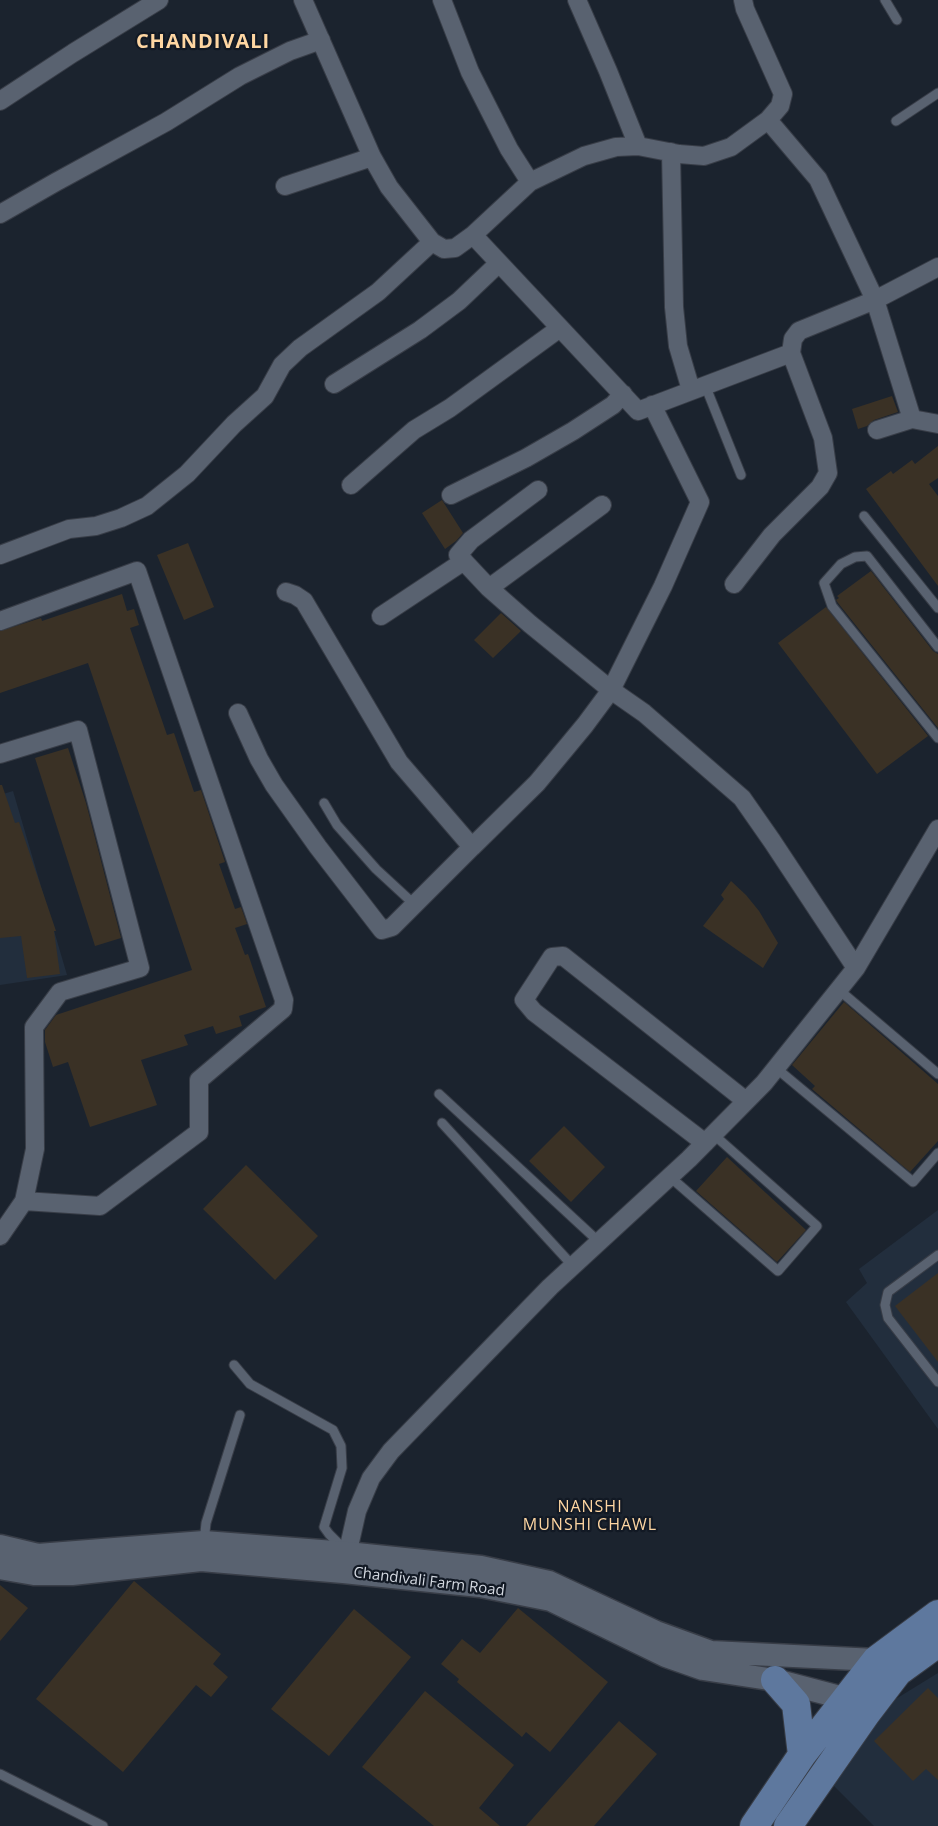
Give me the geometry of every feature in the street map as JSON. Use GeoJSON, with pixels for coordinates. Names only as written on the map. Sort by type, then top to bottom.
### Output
{"type":"FeatureCollection","features":[{"type":"Feature","properties":{"kind":"main road"},"geometry":{"type":"LineString","coordinates":[[788,1826],[857,1706],[887,1666],[938,1614]]}},
{"type":"Feature","properties":{"kind":"main road"},"geometry":{"type":"LineString","coordinates":[[887,1666],[938,1643]]}},
{"type":"Feature","properties":{"kind":"main road"},"geometry":{"type":"LineString","coordinates":[[775,1680],[796,1704],[802,1755]]}},
{"type":"Feature","properties":{"kind":"main road"},"geometry":{"type":"LineString","coordinates":[[754,1826],[802,1755],[857,1706]]}},
{"type":"Feature","properties":{"kind":"street"},"geometry":{"type":"LineString","coordinates":[[0,101],[159,0]]}},
{"type":"Feature","properties":{"kind":"street"},"geometry":{"type":"LineString","coordinates":[[303,0],[372,157],[389,187],[432,242],[444,249],[455,248],[473,235],[530,182],[584,156],[616,147],[638,146],[704,156],[731,148],[768,120],[780,106],[783,94],[745,9],[743,0]]}},
{"type":"Feature","properties":{"kind":"street"},"geometry":{"type":"LineString","coordinates":[[442,0],[470,72],[509,150],[530,182]]}},
{"type":"Feature","properties":{"kind":"street"},"geometry":{"type":"LineString","coordinates":[[578,0],[638,146]]}},
{"type":"Feature","properties":{"kind":"street"},"geometry":{"type":"LineString","coordinates":[[0,214],[166,122],[240,76],[290,51],[321,40]]}},
{"type":"Feature","properties":{"kind":"street"},"geometry":{"type":"LineString","coordinates":[[768,120],[818,179],[875,300],[912,419]]}},
{"type":"Feature","properties":{"kind":"street"},"geometry":{"type":"LineString","coordinates":[[671,152],[674,307],[678,346],[698,388]]}},
{"type":"Feature","properties":{"kind":"street"},"geometry":{"type":"LineString","coordinates":[[285,186],[372,157]]}},
{"type":"Feature","properties":{"kind":"street"},"geometry":{"type":"LineString","coordinates":[[473,235],[638,411],[792,353]]}},
{"type":"Feature","properties":{"kind":"street"},"geometry":{"type":"LineString","coordinates":[[0,555],[69,529],[96,526],[122,518],[147,506],[187,474],[234,424],[265,396],[282,365],[300,348],[378,292],[432,242]]}},
{"type":"Feature","properties":{"kind":"street"},"geometry":{"type":"LineString","coordinates":[[334,384],[420,330],[458,301],[499,263]]}},
{"type":"Feature","properties":{"kind":"street"},"geometry":{"type":"LineString","coordinates":[[734,584],[772,535],[820,486],[828,472],[823,438],[792,353],[792,339],[799,331],[875,300],[938,268]]}},
{"type":"Feature","properties":{"kind":"street"},"geometry":{"type":"LineString","coordinates":[[351,485],[414,430],[450,408],[560,328]]}},
{"type":"Feature","properties":{"kind":"street"},"geometry":{"type":"LineString","coordinates":[[451,495],[526,458],[573,431],[613,405],[623,394]]}},
{"type":"Feature","properties":{"kind":"street"},"geometry":{"type":"LineString","coordinates":[[238,713],[259,760],[274,785],[318,847],[382,930],[392,928],[537,783],[612,690],[663,586],[700,502],[652,406]]}},
{"type":"Feature","properties":{"kind":"street"},"geometry":{"type":"LineString","coordinates":[[877,430],[912,419],[938,424]]}},
{"type":"Feature","properties":{"kind":"street"},"geometry":{"type":"LineString","coordinates":[[538,490],[471,540],[458,555],[489,588],[537,630],[644,713],[742,798],[856,968]]}},
{"type":"Feature","properties":{"kind":"street"},"geometry":{"type":"LineString","coordinates":[[489,588],[602,505]]}},
{"type":"Feature","properties":{"kind":"street"},"geometry":{"type":"LineString","coordinates":[[381,616],[464,561]]}},
{"type":"Feature","properties":{"kind":"street"},"geometry":{"type":"LineString","coordinates":[[0,621],[137,571],[284,1000],[283,1009],[199,1080],[199,1132],[100,1206],[24,1200]]}},
{"type":"Feature","properties":{"kind":"street"},"geometry":{"type":"LineString","coordinates":[[286,592],[295,595],[304,602],[399,762],[472,847]]}},
{"type":"Feature","properties":{"kind":"street"},"geometry":{"type":"LineString","coordinates":[[0,754],[78,730],[140,968],[60,992],[34,1028],[35,1149],[24,1200],[0,1236]]}},
{"type":"Feature","properties":{"kind":"street"},"geometry":{"type":"LineString","coordinates":[[345,1562],[357,1511],[371,1478],[391,1451],[572,1265],[709,1138],[776,1068],[856,968],[938,829]]}},
{"type":"Feature","properties":{"kind":"street"},"geometry":{"type":"LineString","coordinates":[[709,1138],[534,1012],[524,1000],[552,957],[563,956],[746,1101]]}},
{"type":"Feature","properties":{"kind":"street"},"geometry":{"type":"LineString","coordinates":[[0,1546],[38,1555],[202,1551],[345,1562],[481,1567],[549,1582],[586,1608],[666,1656],[703,1669],[775,1680],[857,1706]]}},
{"type":"Feature","properties":{"kind":"street"},"geometry":{"type":"LineString","coordinates":[[0,1568],[34,1574],[72,1574],[202,1551]]}},
{"type":"Feature","properties":{"kind":"street"},"geometry":{"type":"LineString","coordinates":[[586,1608],[711,1652],[887,1666]]}},
{"type":"Feature","properties":{"kind":"lane"},"geometry":{"type":"LineString","coordinates":[[885,0],[897,20]]}},
{"type":"Feature","properties":{"kind":"lane"},"geometry":{"type":"LineString","coordinates":[[896,121],[938,93]]}},
{"type":"Feature","properties":{"kind":"lane"},"geometry":{"type":"LineString","coordinates":[[698,388],[741,475]]}},
{"type":"Feature","properties":{"kind":"lane"},"geometry":{"type":"LineString","coordinates":[[864,516],[938,608]]}},
{"type":"Feature","properties":{"kind":"lane"},"geometry":{"type":"LineString","coordinates":[[938,647],[867,556],[855,557],[841,564],[824,583],[832,606],[938,738]]}},
{"type":"Feature","properties":{"kind":"lane"},"geometry":{"type":"LineString","coordinates":[[324,803],[337,824],[376,869],[415,905]]}},
{"type":"Feature","properties":{"kind":"lane"},"geometry":{"type":"LineString","coordinates":[[839,990],[938,1074]]}},
{"type":"Feature","properties":{"kind":"lane"},"geometry":{"type":"LineString","coordinates":[[776,1068],[913,1182],[938,1153]]}},
{"type":"Feature","properties":{"kind":"lane"},"geometry":{"type":"LineString","coordinates":[[439,1094],[598,1241]]}},
{"type":"Feature","properties":{"kind":"lane"},"geometry":{"type":"LineString","coordinates":[[442,1123],[572,1265]]}},
{"type":"Feature","properties":{"kind":"lane"},"geometry":{"type":"LineString","coordinates":[[669,1176],[778,1271],[817,1226],[709,1138]]}},
{"type":"Feature","properties":{"kind":"lane"},"geometry":{"type":"LineString","coordinates":[[938,1255],[888,1292],[885,1305],[888,1318],[938,1382]]}},
{"type":"Feature","properties":{"kind":"lane"},"geometry":{"type":"LineString","coordinates":[[234,1366],[250,1384],[333,1430],[341,1446],[342,1468],[324,1527],[345,1562]]}},
{"type":"Feature","properties":{"kind":"lane"},"geometry":{"type":"LineString","coordinates":[[202,1551],[206,1523],[240,1415]]}},
{"type":"Feature","properties":{"kind":"lane"},"geometry":{"type":"LineString","coordinates":[[0,1774],[103,1826]]}},
{"type":"Feature","properties":{"kind":"shaded area"},"geometry":{"type":"Polygon","coordinates":[[[13,791],[67,975],[0,985],[0,795],[13,791]]]}},
{"type":"Feature","properties":{"kind":"shaded area"},"geometry":{"type":"Polygon","coordinates":[[[938,1210],[938,1429],[846,1302],[867,1283],[859,1269],[938,1210]]]}},
{"type":"Feature","properties":{"kind":"shaded area"},"geometry":{"type":"Polygon","coordinates":[[[938,1673],[938,1826],[874,1826],[830,1782],[886,1705],[938,1673]]]}},
{"type":"Feature","properties":{"kind":"building"},"geometry":{"type":"Polygon","coordinates":[[[892,396],[898,412],[874,420],[867,426],[858,429],[852,409],[892,396]]]}},
{"type":"Feature","properties":{"kind":"building"},"geometry":{"type":"Polygon","coordinates":[[[938,446],[938,478],[929,484],[938,496],[938,586],[866,489],[891,471],[893,474],[912,460],[915,464],[938,446]]]}},
{"type":"Feature","properties":{"kind":"building"},"geometry":{"type":"Polygon","coordinates":[[[442,500],[463,533],[445,549],[422,513],[442,500]]]}},
{"type":"Feature","properties":{"kind":"building"},"geometry":{"type":"Polygon","coordinates":[[[188,543],[214,607],[184,620],[157,555],[188,543]]]}},
{"type":"Feature","properties":{"kind":"building"},"geometry":{"type":"Polygon","coordinates":[[[871,571],[933,651],[938,654],[938,728],[836,600],[839,598],[837,596],[871,571]]]}},
{"type":"Feature","properties":{"kind":"building"},"geometry":{"type":"Polygon","coordinates":[[[122,594],[127,611],[134,609],[139,625],[130,628],[167,735],[174,733],[194,792],[201,790],[225,862],[219,864],[235,909],[241,907],[247,924],[235,928],[245,955],[248,954],[266,1007],[239,1016],[242,1026],[216,1034],[213,1026],[184,1035],[188,1045],[141,1060],[157,1105],[90,1127],[68,1062],[53,1067],[45,1042],[45,1030],[56,1015],[192,970],[88,663],[0,693],[0,631],[41,618],[42,621],[122,594]]]}},
{"type":"Feature","properties":{"kind":"building"},"geometry":{"type":"Polygon","coordinates":[[[826,607],[928,736],[877,774],[778,643],[826,607]]]}},
{"type":"Feature","properties":{"kind":"building"},"geometry":{"type":"Polygon","coordinates":[[[501,613],[521,631],[493,658],[474,640],[501,613]]]}},
{"type":"Feature","properties":{"kind":"building"},"geometry":{"type":"Polygon","coordinates":[[[68,748],[86,803],[121,938],[95,946],[35,758],[68,748]]]}},
{"type":"Feature","properties":{"kind":"building"},"geometry":{"type":"Polygon","coordinates":[[[0,785],[2,785],[15,823],[19,822],[56,931],[54,931],[60,974],[27,978],[21,936],[0,938],[0,785]]]}},
{"type":"Feature","properties":{"kind":"building"},"geometry":{"type":"Polygon","coordinates":[[[731,881],[759,911],[778,943],[763,968],[703,926],[724,899],[721,895],[731,881]]]}},
{"type":"Feature","properties":{"kind":"building"},"geometry":{"type":"Polygon","coordinates":[[[844,1002],[938,1084],[938,1141],[910,1172],[812,1089],[815,1086],[792,1065],[844,1002]]]}},
{"type":"Feature","properties":{"kind":"building"},"geometry":{"type":"Polygon","coordinates":[[[564,1126],[605,1167],[571,1202],[529,1161],[564,1126]]]}},
{"type":"Feature","properties":{"kind":"building"},"geometry":{"type":"Polygon","coordinates":[[[727,1157],[806,1230],[777,1262],[696,1191],[727,1157]]]}},
{"type":"Feature","properties":{"kind":"building"},"geometry":{"type":"Polygon","coordinates":[[[246,1165],[318,1236],[275,1280],[203,1209],[246,1165]]]}},
{"type":"Feature","properties":{"kind":"building"},"geometry":{"type":"Polygon","coordinates":[[[938,1273],[938,1362],[895,1306],[938,1273]]]}},
{"type":"Feature","properties":{"kind":"building"},"geometry":{"type":"Polygon","coordinates":[[[134,1581],[221,1654],[213,1664],[228,1677],[211,1697],[196,1685],[123,1772],[36,1699],[134,1581]]]}},
{"type":"Feature","properties":{"kind":"building"},"geometry":{"type":"Polygon","coordinates":[[[0,1585],[28,1608],[0,1641],[0,1585]]]}},
{"type":"Feature","properties":{"kind":"building"},"geometry":{"type":"Polygon","coordinates":[[[518,1608],[608,1682],[550,1752],[526,1732],[522,1737],[457,1682],[459,1679],[441,1664],[462,1639],[480,1653],[518,1608]]]}},
{"type":"Feature","properties":{"kind":"building"},"geometry":{"type":"Polygon","coordinates":[[[354,1609],[411,1657],[329,1756],[271,1709],[354,1609]]]}},
{"type":"Feature","properties":{"kind":"building"},"geometry":{"type":"Polygon","coordinates":[[[928,1688],[938,1698],[938,1780],[926,1769],[913,1781],[874,1741],[928,1688]]]}},
{"type":"Feature","properties":{"kind":"building"},"geometry":{"type":"Polygon","coordinates":[[[425,1691],[514,1765],[479,1808],[500,1826],[434,1826],[362,1767],[425,1691]]]}},
{"type":"Feature","properties":{"kind":"building"},"geometry":{"type":"Polygon","coordinates":[[[619,1721],[657,1754],[594,1826],[526,1826],[619,1721]]]}},
{"type":"Feature","properties":{"kind":"district","name":"CHANDIVALI"},"geometry":{"type":"Point","coordinates":[203,42]}},
{"type":"Feature","properties":{"kind":"district","name":"NANSHI MUNSHI CHAWL"},"geometry":{"type":"Point","coordinates":[590,1516]}}]}
